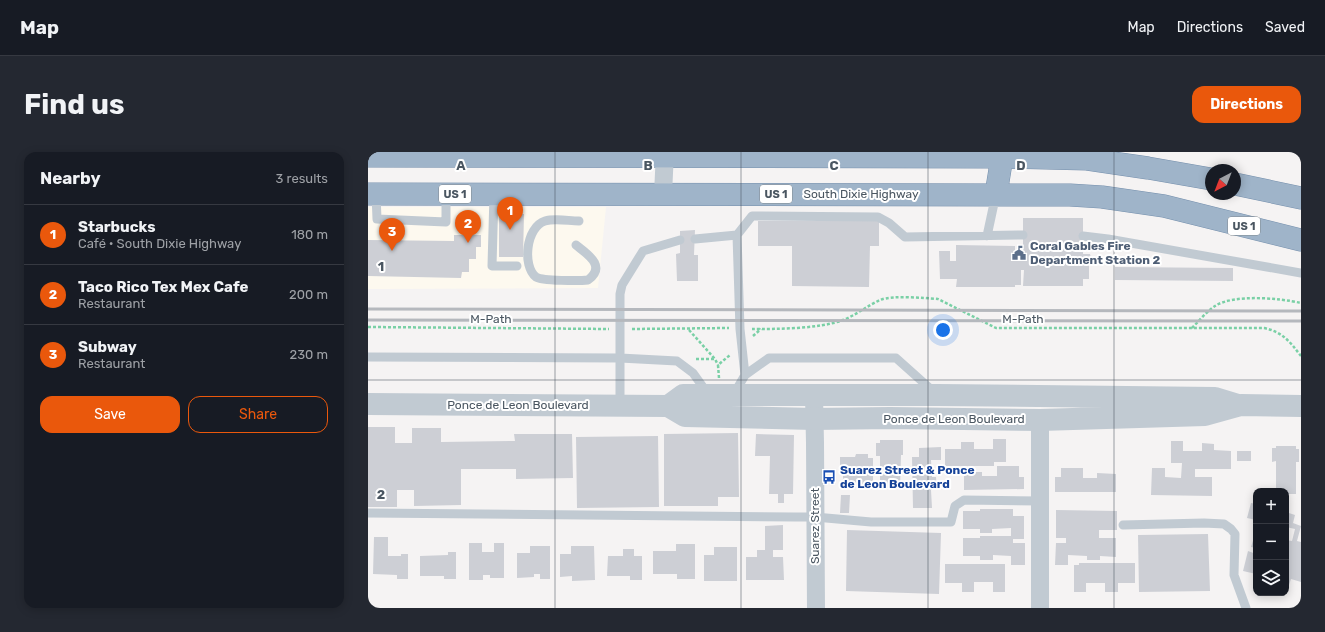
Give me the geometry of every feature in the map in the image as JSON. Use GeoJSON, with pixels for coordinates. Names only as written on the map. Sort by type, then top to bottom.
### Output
{"type":"FeatureCollection","features":[{"type":"Feature","properties":{"kind":"highway"},"geometry":{"type":"LineString","coordinates":[[368,156],[563,154],[1003,154],[1087,160],[1148,168],[1205,178]]}},
{"type":"Feature","properties":{"kind":"highway"},"geometry":{"type":"LineString","coordinates":[[996,194],[1003,154]]}},
{"type":"Feature","properties":{"kind":"highway"},"geometry":{"type":"LineString","coordinates":[[1241,185],[1301,198]]}},
{"type":"Feature","properties":{"kind":"highway","name":"South Dixie Highway"},"geometry":{"type":"LineString","coordinates":[[372,194],[663,194],[760,206],[996,194],[1070,195],[1140,202],[1187,211],[1301,240]]}},
{"type":"Feature","properties":{"kind":"street"},"geometry":{"type":"LineString","coordinates":[[663,194],[665,154]]}},
{"type":"Feature","properties":{"kind":"street"},"geometry":{"type":"LineString","coordinates":[[668,406],[683,395],[720,390],[814,395]]}},
{"type":"Feature","properties":{"kind":"street","name":"Ponce de Leon Boulevard"},"geometry":{"type":"LineString","coordinates":[[814,395],[1214,398],[1241,406]]}},
{"type":"Feature","properties":{"kind":"street","name":"Suarez Street"},"geometry":{"type":"LineString","coordinates":[[814,395],[816,608]]}},
{"type":"Feature","properties":{"kind":"street","name":"Ponce de Leon Boulevard"},"geometry":{"type":"LineString","coordinates":[[368,404],[668,406],[685,416],[814,419],[890,418],[1040,420],[1205,415],[1241,406],[1301,406]]}},
{"type":"Feature","properties":{"kind":"street"},"geometry":{"type":"LineString","coordinates":[[1040,420],[1040,608]]}},
{"type":"Feature","properties":{"kind":"lane"},"geometry":{"type":"LineString","coordinates":[[494,194],[492,266],[517,266]]}},
{"type":"Feature","properties":{"kind":"lane"},"geometry":{"type":"LineString","coordinates":[[987,236],[996,194]]}},
{"type":"Feature","properties":{"kind":"lane"},"geometry":{"type":"LineString","coordinates":[[745,375],[740,328],[736,235],[760,206],[878,217],[889,223],[905,237],[1023,235]]}},
{"type":"Feature","properties":{"kind":"lane"},"geometry":{"type":"LineString","coordinates":[[576,245],[595,261],[595,272],[588,280],[544,280],[535,276],[530,270],[528,265],[529,241],[531,234],[538,224],[548,220],[579,221]]}},
{"type":"Feature","properties":{"kind":"lane"},"geometry":{"type":"LineString","coordinates":[[695,239],[736,235]]}},
{"type":"Feature","properties":{"kind":"lane"},"geometry":{"type":"LineString","coordinates":[[1083,236],[1108,239],[1301,273]]}},
{"type":"Feature","properties":{"kind":"lane"},"geometry":{"type":"LineString","coordinates":[[620,406],[620,294],[622,285],[642,251],[680,240]]}},
{"type":"Feature","properties":{"kind":"lane"},"geometry":{"type":"LineString","coordinates":[[368,357],[620,358],[677,361],[720,390],[769,358],[896,358],[937,395]]}},
{"type":"Feature","properties":{"kind":"lane"},"geometry":{"type":"LineString","coordinates":[[368,513],[815,517],[871,522],[951,522],[955,506],[964,500],[1040,501]]}},
{"type":"Feature","properties":{"kind":"lane"},"geometry":{"type":"LineString","coordinates":[[1123,525],[1224,524],[1235,534],[1234,575],[1246,608]]}},
{"type":"Feature","properties":{"kind":"path"},"geometry":{"type":"LineString","coordinates":[[1191,329],[1215,306],[1227,301],[1242,298],[1278,299],[1301,303]]}},
{"type":"Feature","properties":{"kind":"path","name":"M-Path"},"geometry":{"type":"LineString","coordinates":[[747,329],[814,327],[842,321],[881,299],[938,299],[996,328],[1264,328],[1274,330],[1290,342],[1301,356]]}},
{"type":"Feature","properties":{"kind":"path","name":"M-Path"},"geometry":{"type":"LineString","coordinates":[[368,327],[614,329]]}},
{"type":"Feature","properties":{"kind":"path"},"geometry":{"type":"LineString","coordinates":[[626,329],[731,328]]}},
{"type":"Feature","properties":{"kind":"path"},"geometry":{"type":"LineString","coordinates":[[689,329],[715,359],[718,365],[720,390]]}},
{"type":"Feature","properties":{"kind":"path"},"geometry":{"type":"LineString","coordinates":[[718,365],[735,351]]}},
{"type":"Feature","properties":{"kind":"path"},"geometry":{"type":"LineString","coordinates":[[689,359],[715,359]]}},
{"type":"Feature","properties":{"kind":"shaded area"},"geometry":{"type":"Polygon","coordinates":[[[368,207],[606,207],[598,288],[368,289],[368,207]]]}},
{"type":"Feature","properties":{"kind":"building"},"geometry":{"type":"Polygon","coordinates":[[[499,214],[524,214],[523,257],[499,257],[499,214]]]}},
{"type":"Feature","properties":{"kind":"building","name":"Coral Gables Fire Department Station 2"},"geometry":{"type":"Polygon","coordinates":[[[1023,218],[1083,218],[1083,254],[1090,254],[1091,258],[1083,258],[1083,260],[1089,260],[1089,279],[1083,279],[1083,286],[1023,286],[1024,270],[1021,270],[1021,285],[1015,285],[1015,287],[956,287],[957,279],[940,279],[939,251],[950,251],[950,261],[956,261],[956,245],[1015,246],[1015,252],[1023,252],[1023,218]]]}},
{"type":"Feature","properties":{"kind":"building"},"geometry":{"type":"Polygon","coordinates":[[[758,221],[879,221],[879,246],[870,246],[869,287],[792,286],[792,246],[758,246],[758,221]]]}},
{"type":"Feature","properties":{"kind":"building"},"geometry":{"type":"Polygon","coordinates":[[[695,230],[694,255],[698,255],[698,281],[677,281],[676,254],[680,253],[680,231],[695,230]]]}},
{"type":"Feature","properties":{"kind":"building"},"geometry":{"type":"Polygon","coordinates":[[[454,235],[481,235],[481,247],[476,247],[476,259],[469,259],[469,272],[462,272],[461,278],[368,276],[368,240],[454,241],[454,235]]]}},
{"type":"Feature","properties":{"kind":"building"},"geometry":{"type":"Polygon","coordinates":[[[1115,267],[1233,268],[1233,281],[1115,280],[1115,267]]]}},
{"type":"Feature","properties":{"kind":"building"},"geometry":{"type":"Polygon","coordinates":[[[368,427],[395,427],[395,443],[412,443],[412,428],[441,428],[441,442],[515,441],[514,434],[572,434],[573,478],[516,479],[516,469],[461,469],[461,505],[414,506],[414,490],[397,490],[397,507],[368,507],[368,427]]]}},
{"type":"Feature","properties":{"kind":"building"},"geometry":{"type":"Polygon","coordinates":[[[738,433],[739,497],[718,497],[718,506],[664,506],[664,434],[738,433]]]}},
{"type":"Feature","properties":{"kind":"building"},"geometry":{"type":"Polygon","coordinates":[[[756,434],[794,435],[793,494],[784,494],[784,503],[778,503],[778,494],[769,494],[770,456],[755,456],[756,434]]]}},
{"type":"Feature","properties":{"kind":"building"},"geometry":{"type":"Polygon","coordinates":[[[658,436],[659,507],[577,508],[576,437],[658,436]]]}},
{"type":"Feature","properties":{"kind":"building"},"geometry":{"type":"Polygon","coordinates":[[[993,439],[1006,439],[1006,462],[994,462],[994,466],[945,466],[945,449],[961,449],[961,442],[974,442],[974,449],[993,449],[993,439]]]}},
{"type":"Feature","properties":{"kind":"building"},"geometry":{"type":"Polygon","coordinates":[[[880,440],[903,440],[900,488],[880,488],[880,456],[876,456],[876,443],[880,443],[880,440]]]}},
{"type":"Feature","properties":{"kind":"building"},"geometry":{"type":"Polygon","coordinates":[[[1171,441],[1183,441],[1183,451],[1202,451],[1202,443],[1214,444],[1214,450],[1231,451],[1231,469],[1195,469],[1195,477],[1212,477],[1212,496],[1151,495],[1152,468],[1165,468],[1165,477],[1181,478],[1182,463],[1171,463],[1171,441]]]}},
{"type":"Feature","properties":{"kind":"building"},"geometry":{"type":"Polygon","coordinates":[[[1276,446],[1296,446],[1296,449],[1299,449],[1299,462],[1296,462],[1296,494],[1289,494],[1289,488],[1276,488],[1276,461],[1272,462],[1272,448],[1276,448],[1276,446]]]}},
{"type":"Feature","properties":{"kind":"building"},"geometry":{"type":"Polygon","coordinates":[[[941,447],[941,460],[931,460],[932,477],[936,477],[937,490],[931,490],[932,508],[913,508],[912,457],[919,457],[919,448],[941,447]]]}},
{"type":"Feature","properties":{"kind":"building"},"geometry":{"type":"Polygon","coordinates":[[[1237,451],[1251,451],[1251,461],[1237,461],[1237,451]]]}},
{"type":"Feature","properties":{"kind":"building"},"geometry":{"type":"Polygon","coordinates":[[[856,454],[868,454],[868,458],[873,458],[873,488],[843,488],[843,472],[840,472],[840,457],[855,457],[856,454]]]}},
{"type":"Feature","properties":{"kind":"building"},"geometry":{"type":"Polygon","coordinates":[[[997,466],[1019,466],[1019,477],[1024,477],[1024,489],[964,490],[964,472],[982,472],[982,476],[997,476],[997,466]]]}},
{"type":"Feature","properties":{"kind":"building"},"geometry":{"type":"Polygon","coordinates":[[[1061,468],[1083,468],[1083,478],[1097,478],[1097,473],[1116,474],[1116,492],[1055,492],[1055,477],[1061,477],[1061,468]]]}},
{"type":"Feature","properties":{"kind":"building"},"geometry":{"type":"Polygon","coordinates":[[[841,495],[850,495],[849,513],[840,513],[841,495]]]}},
{"type":"Feature","properties":{"kind":"building"},"geometry":{"type":"Polygon","coordinates":[[[1251,503],[1253,503],[1253,519],[1247,518],[1251,503]]]}},
{"type":"Feature","properties":{"kind":"building"},"geometry":{"type":"Polygon","coordinates":[[[980,509],[1013,509],[1013,516],[1024,516],[1024,539],[1013,539],[1013,543],[1025,543],[1025,565],[1011,565],[1011,556],[993,555],[993,560],[980,560],[980,556],[963,556],[963,538],[980,538],[980,536],[1011,536],[1011,528],[992,529],[992,533],[980,533],[980,529],[963,529],[963,511],[980,511],[980,509]]]}},
{"type":"Feature","properties":{"kind":"building"},"geometry":{"type":"Polygon","coordinates":[[[1056,510],[1117,511],[1117,530],[1099,530],[1099,538],[1116,538],[1116,557],[1100,556],[1100,560],[1087,560],[1087,556],[1068,555],[1068,565],[1055,565],[1056,543],[1066,543],[1066,538],[1056,538],[1056,510]]]}},
{"type":"Feature","properties":{"kind":"building"},"geometry":{"type":"Polygon","coordinates":[[[1289,513],[1295,515],[1293,523],[1301,526],[1297,541],[1301,542],[1301,582],[1291,579],[1289,585],[1289,540],[1292,541],[1295,529],[1289,528],[1289,513]]]}},
{"type":"Feature","properties":{"kind":"building"},"geometry":{"type":"Polygon","coordinates":[[[783,525],[783,550],[773,550],[773,557],[783,557],[784,580],[746,580],[746,557],[757,557],[757,550],[765,550],[765,526],[783,525]]]}},
{"type":"Feature","properties":{"kind":"building"},"geometry":{"type":"Polygon","coordinates":[[[847,530],[941,533],[939,594],[846,591],[847,530]]]}},
{"type":"Feature","properties":{"kind":"building"},"geometry":{"type":"Polygon","coordinates":[[[1208,534],[1210,591],[1139,592],[1138,535],[1208,534]]]}},
{"type":"Feature","properties":{"kind":"building"},"geometry":{"type":"Polygon","coordinates":[[[374,537],[388,537],[388,556],[401,556],[401,554],[408,554],[408,579],[397,579],[397,575],[373,574],[374,537]]]}},
{"type":"Feature","properties":{"kind":"building"},"geometry":{"type":"Polygon","coordinates":[[[469,543],[482,543],[482,552],[494,552],[494,543],[504,543],[504,578],[490,578],[490,575],[483,575],[483,580],[469,580],[469,543]]]}},
{"type":"Feature","properties":{"kind":"building"},"geometry":{"type":"Polygon","coordinates":[[[676,544],[695,544],[695,579],[677,579],[677,574],[653,574],[653,551],[676,551],[676,544]]]}},
{"type":"Feature","properties":{"kind":"building"},"geometry":{"type":"Polygon","coordinates":[[[530,546],[550,546],[550,579],[540,579],[540,574],[534,574],[534,577],[517,578],[517,553],[530,553],[530,546]]]}},
{"type":"Feature","properties":{"kind":"building"},"geometry":{"type":"Polygon","coordinates":[[[571,546],[594,546],[595,580],[572,581],[572,576],[560,577],[560,554],[571,554],[571,546]]]}},
{"type":"Feature","properties":{"kind":"building"},"geometry":{"type":"Polygon","coordinates":[[[714,547],[737,547],[737,581],[704,581],[704,555],[714,555],[714,547]]]}},
{"type":"Feature","properties":{"kind":"building"},"geometry":{"type":"Polygon","coordinates":[[[623,549],[634,549],[634,556],[642,556],[642,580],[630,580],[630,576],[607,576],[608,556],[623,556],[623,549]]]}},
{"type":"Feature","properties":{"kind":"building"},"geometry":{"type":"Polygon","coordinates":[[[1248,551],[1253,553],[1253,573],[1243,571],[1248,551]]]}},
{"type":"Feature","properties":{"kind":"building"},"geometry":{"type":"Polygon","coordinates":[[[448,552],[456,552],[456,579],[444,579],[444,576],[420,576],[420,556],[448,555],[448,552]]]}},
{"type":"Feature","properties":{"kind":"building"},"geometry":{"type":"Polygon","coordinates":[[[1079,563],[1135,563],[1135,583],[1118,583],[1118,592],[1105,592],[1105,583],[1086,583],[1086,592],[1074,592],[1074,565],[1079,565],[1079,563]]]}},
{"type":"Feature","properties":{"kind":"building"},"geometry":{"type":"Polygon","coordinates":[[[945,564],[1005,564],[1005,592],[993,592],[993,582],[974,582],[974,592],[962,592],[962,583],[945,583],[945,564]]]}},
{"type":"Feature","properties":{"kind":"railway"},"geometry":{"type":"LineString","coordinates":[[368,309],[1301,311]]}},
{"type":"Feature","properties":{"kind":"railway"},"geometry":{"type":"LineString","coordinates":[[368,320],[1301,321]]}},
{"type":"Feature","properties":{"kind":"place","name":"Starbucks"},"geometry":{"type":"Point","coordinates":[510,230]}},
{"type":"Feature","properties":{"kind":"place","name":"Taco Rico Tex Mex Cafe"},"geometry":{"type":"Point","coordinates":[468,243]}},
{"type":"Feature","properties":{"kind":"place","name":"Subway"},"geometry":{"type":"Point","coordinates":[392,251]}},
{"type":"Feature","properties":{"kind":"place","name":"Coral Gables Fire Department Station 2"},"geometry":{"type":"Point","coordinates":[1019,253]}},
{"type":"Feature","properties":{"kind":"place","name":"Suarez Street & Ponce de Leon Boulevard"},"geometry":{"type":"Point","coordinates":[829,477]}}]}
